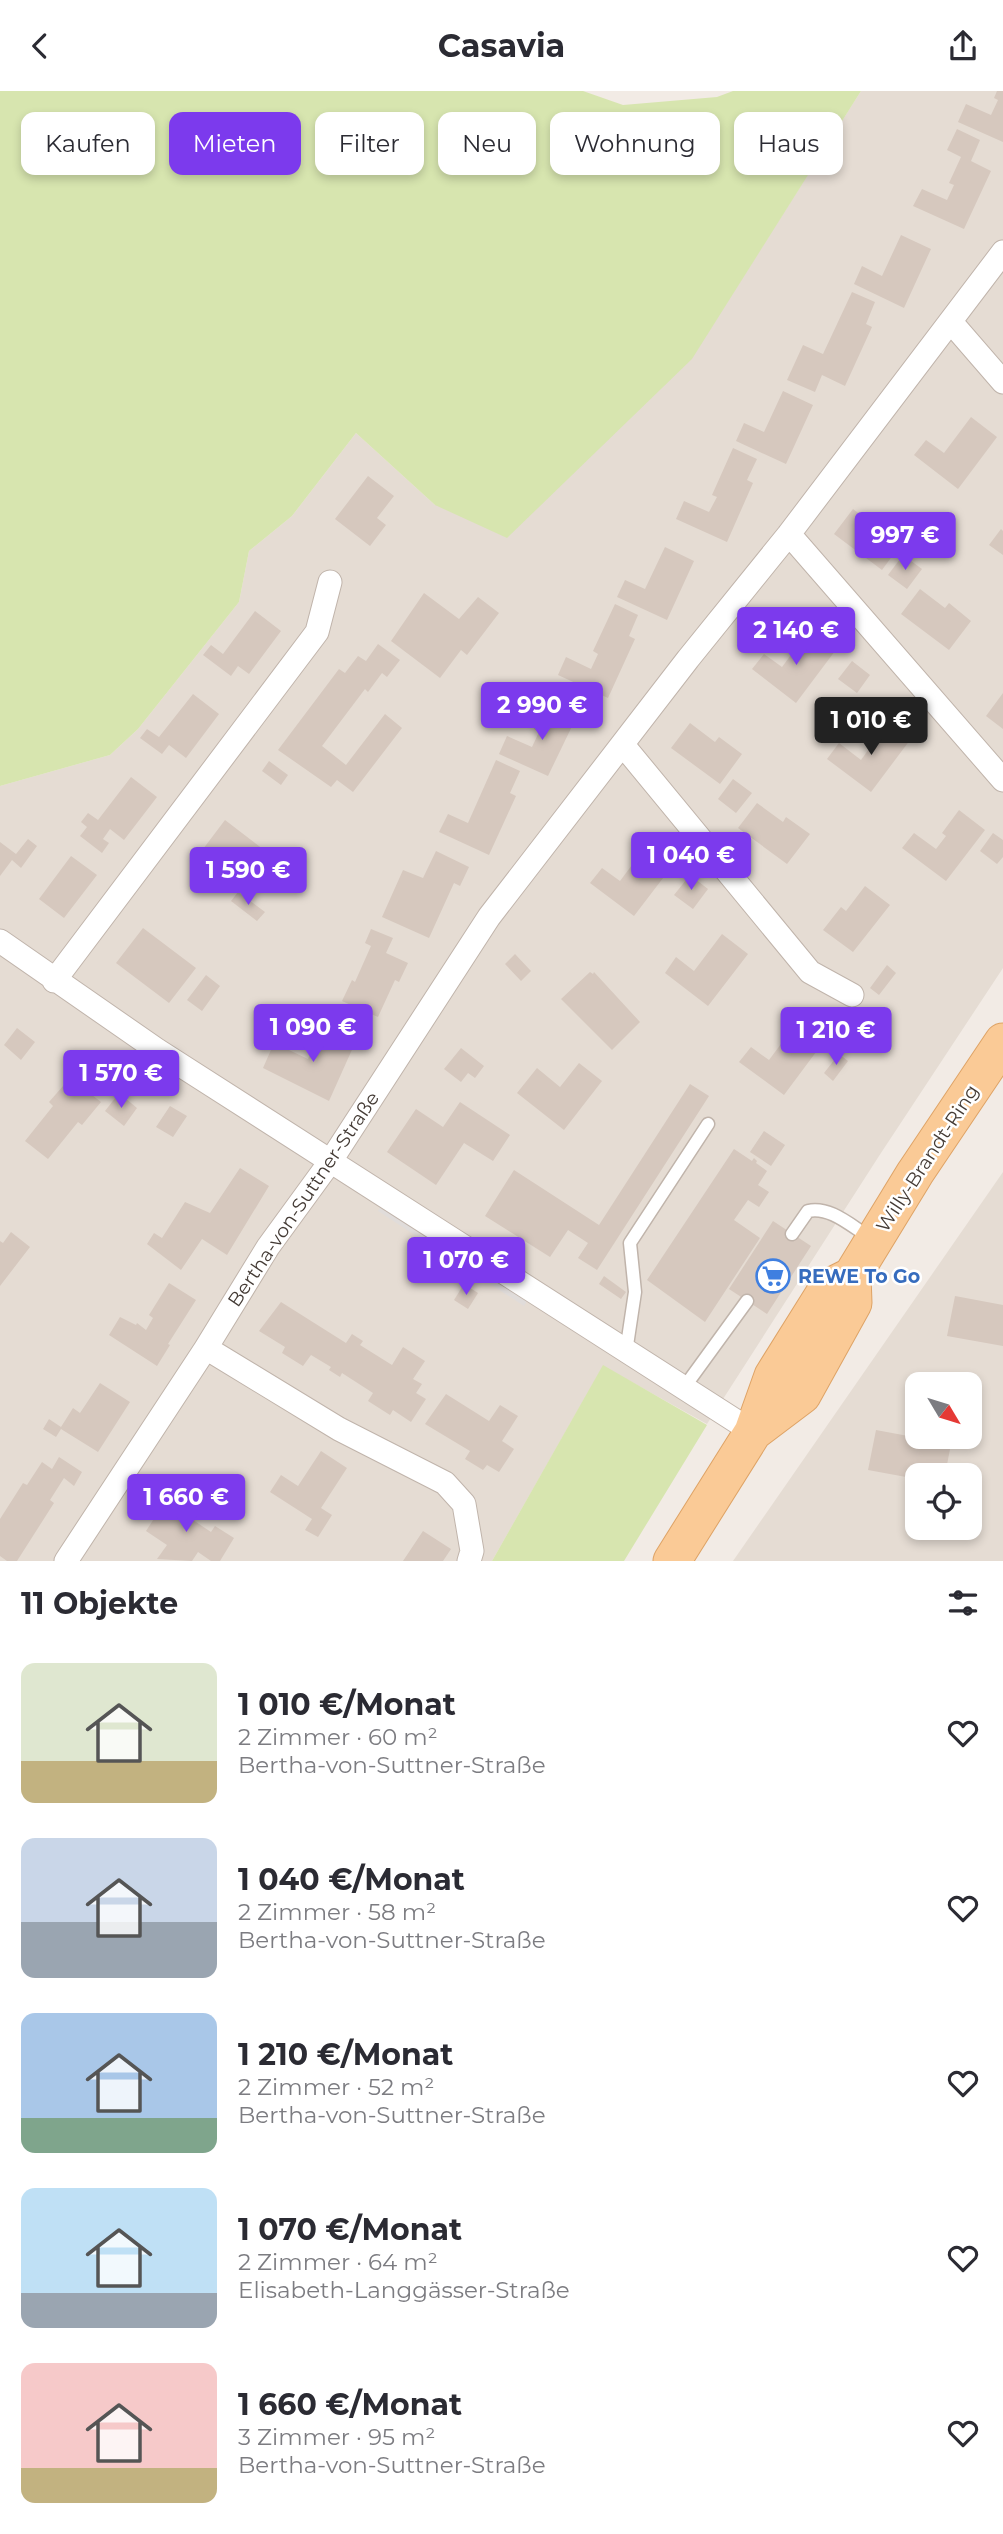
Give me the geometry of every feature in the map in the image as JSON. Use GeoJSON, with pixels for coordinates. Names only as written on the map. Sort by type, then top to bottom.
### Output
{"type":"FeatureCollection","features":[{"type":"Feature","properties":{"kind":"main road","name":"Willy-Brandt-Ring"},"geometry":{"type":"LineString","coordinates":[[672,1561],[753,1432],[802,1395],[853,1303],[852,1276],[915,1174],[1003,1042]]}},
{"type":"Feature","properties":{"kind":"street","name":"Bertha-von-Suttner-Straße"},"geometry":{"type":"LineString","coordinates":[[66,1561],[206,1348],[268,1247],[330,1162],[489,917],[688,659],[789,534],[1003,252]]}},
{"type":"Feature","properties":{"kind":"street"},"geometry":{"type":"LineString","coordinates":[[951,322],[1003,381]]}},
{"type":"Feature","properties":{"kind":"street"},"geometry":{"type":"LineString","coordinates":[[789,534],[1003,781]]}},
{"type":"Feature","properties":{"kind":"street"},"geometry":{"type":"LineString","coordinates":[[54,981],[317,632],[330,582]]}},
{"type":"Feature","properties":{"kind":"street"},"geometry":{"type":"LineString","coordinates":[[623,745],[810,972],[852,995]]}},
{"type":"Feature","properties":{"kind":"street"},"geometry":{"type":"LineString","coordinates":[[0,941],[54,981],[330,1162],[753,1432]]}},
{"type":"Feature","properties":{"kind":"street"},"geometry":{"type":"LineString","coordinates":[[206,1348],[339,1429],[445,1483],[464,1504],[472,1551],[469,1561]]}},
{"type":"Feature","properties":{"kind":"lane"},"geometry":{"type":"LineString","coordinates":[[626,1352],[635,1292],[630,1243],[708,1124]]}},
{"type":"Feature","properties":{"kind":"lane"},"geometry":{"type":"LineString","coordinates":[[793,1234],[808,1211],[825,1210],[874,1240]]}},
{"type":"Feature","properties":{"kind":"lane"},"geometry":{"type":"LineString","coordinates":[[683,1389],[747,1301]]}},
{"type":"Feature","properties":{"kind":"shaded area"},"geometry":{"type":"Polygon","coordinates":[[[861,91],[1003,91],[1003,968],[707,1424],[603,1366],[492,1561],[0,1561],[0,786],[110,755],[138,729],[239,602],[249,551],[292,516],[356,433],[435,505],[691,359],[808,175],[843,175],[843,119],[861,91]]]}},
{"type":"Feature","properties":{"kind":"shaded area"},"geometry":{"type":"Polygon","coordinates":[[[1003,1172],[1003,1561],[733,1561],[1003,1172]]]}},
{"type":"Feature","properties":{"kind":"shaded area"},"geometry":{"type":"Polygon","coordinates":[[[382,1205],[528,1299],[524,1306],[378,1211],[382,1205]]]}},
{"type":"Feature","properties":{"kind":"green space"},"geometry":{"type":"Polygon","coordinates":[[[0,91],[583,91],[623,105],[717,97],[733,91],[861,91],[843,120],[843,112],[734,112],[734,175],[808,175],[692,359],[507,538],[435,505],[356,433],[292,516],[249,551],[239,602],[138,729],[110,755],[0,786],[0,91]]]}},
{"type":"Feature","properties":{"kind":"green space"},"geometry":{"type":"Polygon","coordinates":[[[603,1365],[707,1425],[624,1561],[492,1561],[603,1365]]]}},
{"type":"Feature","properties":{"kind":"building"},"geometry":{"type":"Polygon","coordinates":[[[997,91],[1003,91],[1003,142],[958,122],[966,104],[991,115],[998,100],[994,98],[997,91]]]}},
{"type":"Feature","properties":{"kind":"building"},"geometry":{"type":"Polygon","coordinates":[[[957,129],[980,140],[971,161],[991,171],[964,229],[913,206],[922,189],[947,200],[954,185],[949,183],[961,157],[947,150],[957,129]]]}},
{"type":"Feature","properties":{"kind":"building"},"geometry":{"type":"Polygon","coordinates":[[[901,235],[931,249],[904,308],[854,284],[862,266],[882,276],[901,235]]]}},
{"type":"Feature","properties":{"kind":"building"},"geometry":{"type":"Polygon","coordinates":[[[852,292],[875,302],[866,324],[872,327],[845,386],[822,375],[815,392],[787,380],[803,345],[823,354],[852,292]]]}},
{"type":"Feature","properties":{"kind":"building"},"geometry":{"type":"Polygon","coordinates":[[[783,391],[813,405],[786,464],[736,441],[744,423],[764,432],[783,391]]]}},
{"type":"Feature","properties":{"kind":"building"},"geometry":{"type":"Polygon","coordinates":[[[971,417],[997,437],[958,489],[914,455],[926,440],[944,453],[971,417]]]}},
{"type":"Feature","properties":{"kind":"building"},"geometry":{"type":"Polygon","coordinates":[[[733,448],[757,459],[747,480],[753,483],[727,542],[676,519],[684,501],[709,512],[717,497],[712,495],[733,448]]]}},
{"type":"Feature","properties":{"kind":"building"},"geometry":{"type":"Polygon","coordinates":[[[368,476],[394,496],[377,518],[386,525],[370,546],[335,519],[368,476]]]}},
{"type":"Feature","properties":{"kind":"building"},"geometry":{"type":"Polygon","coordinates":[[[853,509],[878,528],[882,523],[904,540],[882,570],[834,534],[853,509]]]}},
{"type":"Feature","properties":{"kind":"building"},"geometry":{"type":"Polygon","coordinates":[[[1001,529],[1003,531],[1003,555],[989,545],[1001,529]]]}},
{"type":"Feature","properties":{"kind":"building"},"geometry":{"type":"Polygon","coordinates":[[[665,547],[694,561],[667,620],[617,597],[625,580],[645,589],[665,547]]]}},
{"type":"Feature","properties":{"kind":"building"},"geometry":{"type":"Polygon","coordinates":[[[903,555],[922,569],[907,589],[888,575],[903,555]]]}},
{"type":"Feature","properties":{"kind":"building"},"geometry":{"type":"Polygon","coordinates":[[[920,589],[945,608],[949,603],[971,621],[949,650],[901,614],[920,589]]]}},
{"type":"Feature","properties":{"kind":"building"},"geometry":{"type":"Polygon","coordinates":[[[424,593],[459,619],[478,597],[499,613],[467,655],[461,650],[440,678],[391,641],[424,593]]]}},
{"type":"Feature","properties":{"kind":"building"},"geometry":{"type":"Polygon","coordinates":[[[615,604],[638,615],[629,636],[635,639],[608,698],[558,675],[566,657],[591,669],[598,654],[593,651],[615,604]]]}},
{"type":"Feature","properties":{"kind":"building"},"geometry":{"type":"Polygon","coordinates":[[[255,611],[281,631],[249,674],[238,666],[231,676],[203,655],[211,645],[223,654],[255,611]]]}},
{"type":"Feature","properties":{"kind":"building"},"geometry":{"type":"Polygon","coordinates":[[[809,631],[835,651],[796,703],[752,669],[764,654],[782,667],[809,631]]]}},
{"type":"Feature","properties":{"kind":"building"},"geometry":{"type":"Polygon","coordinates":[[[378,644],[400,660],[387,677],[382,673],[368,692],[365,689],[322,746],[346,765],[385,714],[402,728],[353,792],[337,780],[331,787],[278,750],[339,669],[345,673],[358,656],[366,661],[378,644]]]}},
{"type":"Feature","properties":{"kind":"building"},"geometry":{"type":"Polygon","coordinates":[[[852,661],[870,675],[857,693],[838,679],[852,661]]]}},
{"type":"Feature","properties":{"kind":"building"},"geometry":{"type":"Polygon","coordinates":[[[1003,693],[1003,729],[986,716],[1003,693]]]}},
{"type":"Feature","properties":{"kind":"building"},"geometry":{"type":"Polygon","coordinates":[[[193,694],[219,714],[186,758],[169,745],[162,754],[140,738],[147,729],[159,737],[193,694]]]}},
{"type":"Feature","properties":{"kind":"building"},"geometry":{"type":"Polygon","coordinates":[[[546,704],[576,718],[548,776],[499,754],[507,736],[532,747],[539,732],[534,729],[546,704]]]}},
{"type":"Feature","properties":{"kind":"building"},"geometry":{"type":"Polygon","coordinates":[[[884,721],[910,740],[871,792],[827,759],[839,743],[861,760],[871,746],[867,743],[884,721]]]}},
{"type":"Feature","properties":{"kind":"building"},"geometry":{"type":"Polygon","coordinates":[[[690,723],[715,742],[719,737],[742,754],[720,784],[671,748],[690,723]]]}},
{"type":"Feature","properties":{"kind":"building"},"geometry":{"type":"Polygon","coordinates":[[[496,760],[520,771],[510,793],[516,796],[489,855],[439,832],[448,814],[468,823],[496,760]]]}},
{"type":"Feature","properties":{"kind":"building"},"geometry":{"type":"Polygon","coordinates":[[[269,761],[288,775],[281,785],[262,771],[269,761]]]}},
{"type":"Feature","properties":{"kind":"building"},"geometry":{"type":"Polygon","coordinates":[[[131,777],[157,797],[124,840],[110,829],[103,839],[109,843],[102,853],[80,836],[87,827],[81,822],[88,813],[98,820],[131,777]]]}},
{"type":"Feature","properties":{"kind":"building"},"geometry":{"type":"Polygon","coordinates":[[[733,779],[752,793],[736,813],[718,799],[733,779]]]}},
{"type":"Feature","properties":{"kind":"building"},"geometry":{"type":"Polygon","coordinates":[[[757,803],[783,822],[786,817],[810,834],[787,864],[738,828],[757,803]]]}},
{"type":"Feature","properties":{"kind":"building"},"geometry":{"type":"Polygon","coordinates":[[[959,810],[985,830],[946,881],[902,848],[914,833],[936,849],[946,836],[942,833],[959,810]]]}},
{"type":"Feature","properties":{"kind":"building"},"geometry":{"type":"Polygon","coordinates":[[[225,820],[272,856],[247,889],[228,874],[224,880],[211,871],[216,865],[200,853],[225,820]]]}},
{"type":"Feature","properties":{"kind":"building"},"geometry":{"type":"Polygon","coordinates":[[[993,833],[1003,840],[1003,857],[997,864],[980,851],[993,833]]]}},
{"type":"Feature","properties":{"kind":"building"},"geometry":{"type":"Polygon","coordinates":[[[28,839],[37,846],[21,868],[12,860],[0,876],[0,842],[16,854],[28,839]]]}},
{"type":"Feature","properties":{"kind":"building"},"geometry":{"type":"Polygon","coordinates":[[[647,845],[673,865],[634,916],[590,883],[602,868],[620,881],[647,845]]]}},
{"type":"Feature","properties":{"kind":"building"},"geometry":{"type":"Polygon","coordinates":[[[436,851],[469,867],[460,886],[454,883],[429,938],[382,917],[403,870],[423,878],[436,851]]]}},
{"type":"Feature","properties":{"kind":"building"},"geometry":{"type":"Polygon","coordinates":[[[71,856],[97,875],[64,918],[39,899],[71,856]]]}},
{"type":"Feature","properties":{"kind":"building"},"geometry":{"type":"Polygon","coordinates":[[[690,875],[708,889],[693,909],[674,895],[690,875]]]}},
{"type":"Feature","properties":{"kind":"building"},"geometry":{"type":"Polygon","coordinates":[[[865,886],[890,905],[853,952],[823,930],[841,907],[846,911],[865,886]]]}},
{"type":"Feature","properties":{"kind":"building"},"geometry":{"type":"Polygon","coordinates":[[[238,892],[265,912],[257,921],[231,901],[238,892]]]}},
{"type":"Feature","properties":{"kind":"building"},"geometry":{"type":"Polygon","coordinates":[[[143,928],[196,968],[169,1003],[116,963],[143,928]]]}},
{"type":"Feature","properties":{"kind":"building"},"geometry":{"type":"Polygon","coordinates":[[[371,929],[393,938],[386,953],[408,963],[399,982],[395,980],[378,1017],[342,1001],[352,980],[355,982],[371,946],[365,943],[371,929]]]}},
{"type":"Feature","properties":{"kind":"building"},"geometry":{"type":"Polygon","coordinates":[[[722,934],[748,954],[708,1006],[665,973],[676,957],[694,971],[722,934]]]}},
{"type":"Feature","properties":{"kind":"building"},"geometry":{"type":"Polygon","coordinates":[[[515,954],[531,971],[521,981],[505,964],[515,954]]]}},
{"type":"Feature","properties":{"kind":"building"},"geometry":{"type":"Polygon","coordinates":[[[887,965],[896,973],[879,995],[870,988],[887,965]]]}},
{"type":"Feature","properties":{"kind":"building"},"geometry":{"type":"Polygon","coordinates":[[[590,972],[594,972],[640,1022],[612,1050],[561,999],[590,972]]]}},
{"type":"Feature","properties":{"kind":"building"},"geometry":{"type":"Polygon","coordinates":[[[206,975],[220,986],[202,1011],[187,1000],[206,975]]]}},
{"type":"Feature","properties":{"kind":"building"},"geometry":{"type":"Polygon","coordinates":[[[796,1024],[822,1044],[784,1095],[739,1062],[751,1047],[769,1060],[796,1024]]]}},
{"type":"Feature","properties":{"kind":"building"},"geometry":{"type":"Polygon","coordinates":[[[17,1028],[35,1042],[21,1060],[4,1045],[17,1028]]]}},
{"type":"Feature","properties":{"kind":"building"},"geometry":{"type":"Polygon","coordinates":[[[323,1028],[355,1043],[329,1101],[263,1068],[274,1043],[308,1059],[323,1028]]]}},
{"type":"Feature","properties":{"kind":"building"},"geometry":{"type":"Polygon","coordinates":[[[461,1048],[484,1066],[475,1078],[468,1073],[461,1082],[444,1069],[461,1048]]]}},
{"type":"Feature","properties":{"kind":"building"},"geometry":{"type":"Polygon","coordinates":[[[839,1054],[848,1061],[833,1081],[824,1073],[839,1054]]]}},
{"type":"Feature","properties":{"kind":"building"},"geometry":{"type":"Polygon","coordinates":[[[579,1063],[602,1081],[564,1130],[517,1093],[537,1068],[560,1087],[579,1063]]]}},
{"type":"Feature","properties":{"kind":"building"},"geometry":{"type":"Polygon","coordinates":[[[70,1078],[101,1102],[82,1125],[78,1122],[48,1159],[25,1141],[53,1106],[49,1102],[70,1078]]]}},
{"type":"Feature","properties":{"kind":"building"},"geometry":{"type":"Polygon","coordinates":[[[690,1084],[709,1096],[597,1270],[578,1258],[588,1243],[568,1230],[550,1257],[485,1216],[514,1170],[599,1225],[690,1084]]]}},
{"type":"Feature","properties":{"kind":"building"},"geometry":{"type":"Polygon","coordinates":[[[119,1093],[137,1108],[124,1126],[105,1111],[119,1093]]]}},
{"type":"Feature","properties":{"kind":"building"},"geometry":{"type":"Polygon","coordinates":[[[460,1102],[510,1135],[493,1161],[464,1143],[436,1185],[387,1152],[416,1109],[443,1127],[460,1102]]]}},
{"type":"Feature","properties":{"kind":"building"},"geometry":{"type":"Polygon","coordinates":[[[170,1106],[187,1116],[173,1137],[156,1127],[170,1106]]]}},
{"type":"Feature","properties":{"kind":"building"},"geometry":{"type":"Polygon","coordinates":[[[764,1131],[785,1145],[771,1166],[750,1152],[764,1131]]]}},
{"type":"Feature","properties":{"kind":"building"},"geometry":{"type":"Polygon","coordinates":[[[734,1149],[752,1161],[754,1158],[756,1163],[767,1171],[758,1185],[769,1192],[759,1207],[748,1200],[734,1220],[760,1238],[705,1322],[647,1280],[734,1149]]]}},
{"type":"Feature","properties":{"kind":"building"},"geometry":{"type":"Polygon","coordinates":[[[240,1168],[269,1186],[227,1255],[202,1239],[181,1270],[147,1244],[154,1233],[162,1238],[185,1202],[210,1213],[240,1168]]]}},
{"type":"Feature","properties":{"kind":"building"},"geometry":{"type":"Polygon","coordinates":[[[773,1221],[811,1246],[767,1314],[729,1289],[773,1221]]]}},
{"type":"Feature","properties":{"kind":"building"},"geometry":{"type":"Polygon","coordinates":[[[11,1232],[30,1247],[0,1286],[0,1241],[3,1243],[11,1232]]]}},
{"type":"Feature","properties":{"kind":"building"},"geometry":{"type":"Polygon","coordinates":[[[604,1276],[626,1292],[621,1299],[599,1284],[604,1276]]]}},
{"type":"Feature","properties":{"kind":"building"},"geometry":{"type":"Polygon","coordinates":[[[169,1283],[196,1300],[157,1366],[109,1335],[120,1317],[136,1325],[137,1323],[146,1330],[153,1318],[149,1315],[169,1283]]]}},
{"type":"Feature","properties":{"kind":"building"},"geometry":{"type":"Polygon","coordinates":[[[464,1284],[478,1293],[468,1309],[454,1300],[464,1284]]]}},
{"type":"Feature","properties":{"kind":"building"},"geometry":{"type":"Polygon","coordinates":[[[955,1296],[1003,1305],[1003,1346],[947,1336],[955,1296]]]}},
{"type":"Feature","properties":{"kind":"building"},"geometry":{"type":"Polygon","coordinates":[[[281,1302],[346,1343],[352,1334],[363,1341],[360,1345],[392,1365],[403,1347],[425,1361],[413,1379],[422,1384],[416,1393],[426,1399],[411,1422],[393,1410],[390,1415],[368,1401],[373,1393],[342,1373],[340,1377],[329,1370],[331,1367],[311,1355],[303,1366],[282,1353],[285,1347],[259,1331],[281,1302]]]}},
{"type":"Feature","properties":{"kind":"building"},"geometry":{"type":"Polygon","coordinates":[[[100,1383],[130,1402],[98,1452],[61,1429],[56,1437],[43,1429],[49,1419],[61,1427],[73,1408],[80,1413],[100,1383]]]}},
{"type":"Feature","properties":{"kind":"building"},"geometry":{"type":"Polygon","coordinates":[[[446,1394],[489,1421],[500,1405],[518,1416],[502,1441],[514,1449],[499,1472],[487,1465],[483,1470],[465,1459],[470,1451],[425,1424],[446,1394]]]}},
{"type":"Feature","properties":{"kind":"building"},"geometry":{"type":"Polygon","coordinates":[[[876,1430],[905,1435],[905,1449],[950,1449],[947,1463],[905,1463],[905,1477],[868,1470],[876,1430]]]}},
{"type":"Feature","properties":{"kind":"building"},"geometry":{"type":"Polygon","coordinates":[[[321,1451],[347,1468],[321,1508],[332,1515],[318,1537],[305,1530],[312,1519],[270,1492],[281,1475],[298,1486],[321,1451]]]}},
{"type":"Feature","properties":{"kind":"building"},"geometry":{"type":"Polygon","coordinates":[[[59,1457],[82,1472],[74,1486],[64,1478],[50,1500],[54,1503],[17,1561],[7,1561],[0,1556],[0,1519],[23,1483],[27,1485],[42,1462],[52,1469],[59,1457]]]}},
{"type":"Feature","properties":{"kind":"building"},"geometry":{"type":"Polygon","coordinates":[[[170,1494],[192,1508],[187,1516],[211,1532],[215,1526],[234,1538],[220,1561],[211,1561],[198,1552],[192,1561],[157,1559],[167,1545],[146,1531],[170,1494]]]}},
{"type":"Feature","properties":{"kind":"building"},"geometry":{"type":"Polygon","coordinates":[[[423,1531],[451,1549],[443,1561],[403,1561],[423,1531]]]}},
{"type":"Feature","properties":{"kind":"place","name":"REWE To Go"},"geometry":{"type":"Point","coordinates":[773,1276]}}]}
